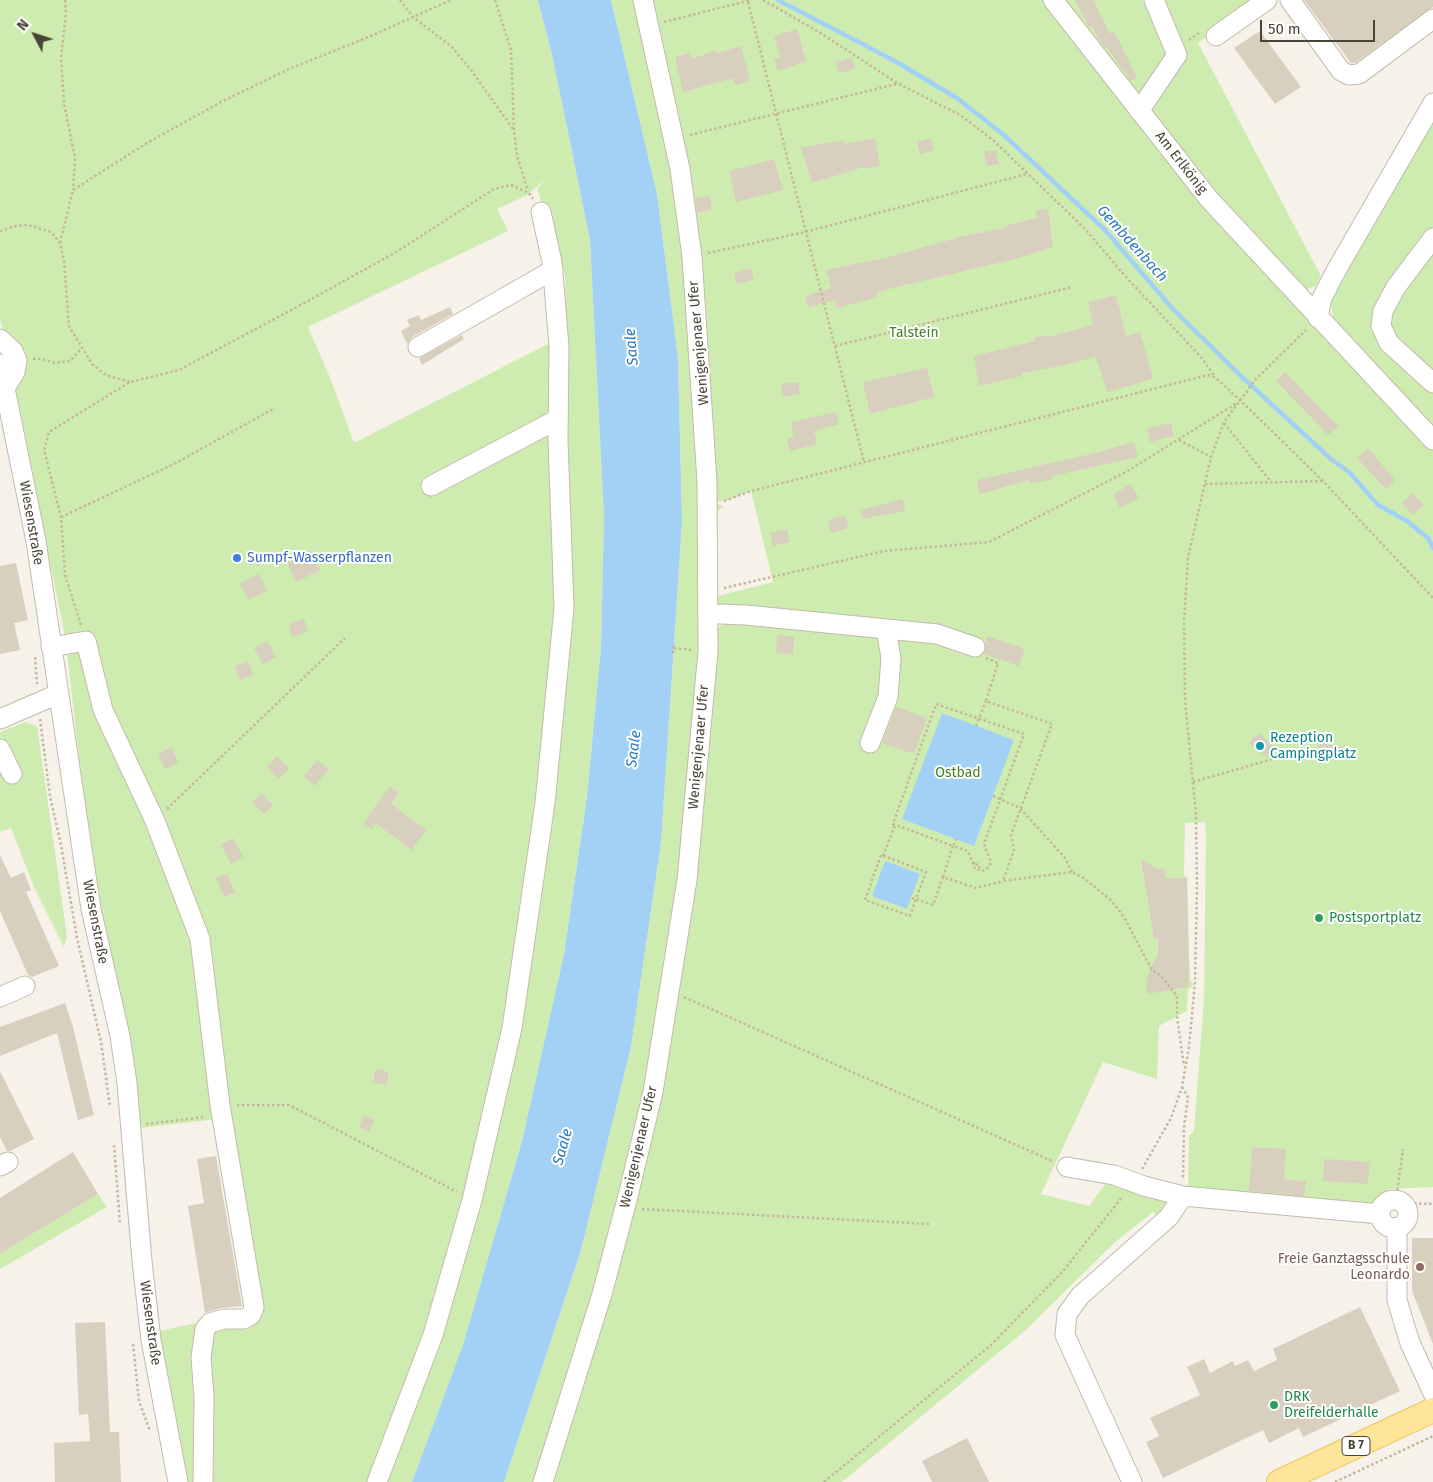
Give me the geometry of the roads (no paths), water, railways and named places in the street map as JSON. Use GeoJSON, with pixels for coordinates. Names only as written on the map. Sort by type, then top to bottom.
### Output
{"type":"FeatureCollection","features":[{"type":"Feature","properties":{"kind":"main road","name":"B 7"},"geometry":{"type":"LineString","coordinates":[[1279,1482],[1433,1410]]}},
{"type":"Feature","properties":{"kind":"street","name":"Wenigenjenaer Ufer"},"geometry":{"type":"LineString","coordinates":[[543,1482],[602,1294],[625,1209],[652,1092],[687,880],[708,651],[708,505],[704,410],[692,256],[674,139],[643,0]]}},
{"type":"Feature","properties":{"kind":"street","name":"Am Erlkönig"},"geometry":{"type":"LineString","coordinates":[[1053,0],[1209,199],[1433,440]]}},
{"type":"Feature","properties":{"kind":"street"},"geometry":{"type":"LineString","coordinates":[[1139,111],[1177,55],[1154,0]]}},
{"type":"Feature","properties":{"kind":"street"},"geometry":{"type":"LineString","coordinates":[[1216,36],[1267,0]]}},
{"type":"Feature","properties":{"kind":"street"},"geometry":{"type":"LineString","coordinates":[[1290,0],[1340,71],[1349,75],[1359,74],[1433,19]]}},
{"type":"Feature","properties":{"kind":"street"},"geometry":{"type":"LineString","coordinates":[[1318,318],[1322,298],[1337,269],[1433,104]]}},
{"type":"Feature","properties":{"kind":"street"},"geometry":{"type":"LineString","coordinates":[[377,1482],[433,1335],[472,1200],[512,1028],[545,802],[564,608],[558,419],[559,346],[552,270],[541,212]]}},
{"type":"Feature","properties":{"kind":"street"},"geometry":{"type":"LineString","coordinates":[[1433,238],[1396,287],[1383,310],[1381,326],[1389,343],[1433,383]]}},
{"type":"Feature","properties":{"kind":"street"},"geometry":{"type":"LineString","coordinates":[[418,347],[552,270]]}},
{"type":"Feature","properties":{"kind":"street"},"geometry":{"type":"LineString","coordinates":[[0,339],[13,351],[8,362]]}},
{"type":"Feature","properties":{"kind":"street","name":"Wiesenstraße"},"geometry":{"type":"LineString","coordinates":[[8,362],[5,388],[36,541],[43,649],[58,694],[90,901],[120,1036],[132,1126],[139,1229],[151,1340],[178,1482]]}},
{"type":"Feature","properties":{"kind":"street"},"geometry":{"type":"LineString","coordinates":[[432,486],[558,419]]}},
{"type":"Feature","properties":{"kind":"street"},"geometry":{"type":"LineString","coordinates":[[720,614],[937,634],[975,647]]}},
{"type":"Feature","properties":{"kind":"street"},"geometry":{"type":"LineString","coordinates":[[870,743],[888,697],[891,658],[886,629]]}},
{"type":"Feature","properties":{"kind":"street"},"geometry":{"type":"LineString","coordinates":[[43,649],[86,640],[104,710],[155,821],[200,938],[221,1110],[254,1307],[251,1315],[244,1319],[224,1319],[210,1323],[205,1329],[202,1357],[203,1482]]}},
{"type":"Feature","properties":{"kind":"street"},"geometry":{"type":"LineString","coordinates":[[0,719],[58,694]]}},
{"type":"Feature","properties":{"kind":"street"},"geometry":{"type":"LineString","coordinates":[[0,749],[12,774]]}},
{"type":"Feature","properties":{"kind":"street"},"geometry":{"type":"LineString","coordinates":[[0,997],[25,986]]}},
{"type":"Feature","properties":{"kind":"street"},"geometry":{"type":"LineString","coordinates":[[1067,1167],[1114,1175],[1183,1196],[1380,1214]]}},
{"type":"Feature","properties":{"kind":"street"},"geometry":{"type":"LineString","coordinates":[[1132,1482],[1065,1335],[1067,1314],[1080,1296],[1169,1218],[1183,1196]]}},
{"type":"Feature","properties":{"kind":"street"},"geometry":{"type":"LineString","coordinates":[[1380,1214],[1384,1204],[1400,1202],[1407,1207],[1408,1217],[1405,1222],[1396,1228]]}},
{"type":"Feature","properties":{"kind":"street"},"geometry":{"type":"LineString","coordinates":[[1380,1214],[1386,1225],[1396,1228]]}},
{"type":"Feature","properties":{"kind":"street"},"geometry":{"type":"LineString","coordinates":[[1396,1228],[1397,1300],[1410,1343],[1433,1393]]}},
{"type":"Feature","properties":{"kind":"water","name":"Saale"},"geometry":{"type":"Polygon","coordinates":[[[538,0],[611,0],[657,194],[678,358],[682,522],[661,843],[631,1047],[581,1250],[504,1482],[412,1482],[463,1345],[522,1141],[564,954],[587,797],[601,647],[604,517],[590,240],[553,59],[538,0]]]}},
{"type":"Feature","properties":{"kind":"water"},"geometry":{"type":"Polygon","coordinates":[[[942,713],[1014,740],[974,846],[902,819],[942,713]]]}},
{"type":"Feature","properties":{"kind":"water"},"geometry":{"type":"Polygon","coordinates":[[[885,861],[920,874],[907,909],[872,896],[885,861]]]}},
{"type":"Feature","properties":{"kind":"waterway","name":"Gembdenbach"},"geometry":{"type":"LineString","coordinates":[[778,0],[893,60],[957,98],[1005,136],[1105,230],[1172,308],[1242,377],[1331,459],[1349,472],[1378,505],[1407,521],[1429,539],[1433,548]]}},
{"type":"Feature","properties":{"kind":"place","name":"Sumpf-Wasserpflanzen"},"geometry":{"type":"Point","coordinates":[237,558]}},
{"type":"Feature","properties":{"kind":"place","name":"Rezeption Campingplatz"},"geometry":{"type":"Point","coordinates":[1260,746]}},
{"type":"Feature","properties":{"kind":"place","name":"Postsportplatz"},"geometry":{"type":"Point","coordinates":[1319,918]}},
{"type":"Feature","properties":{"kind":"place","name":"Freie Ganztagsschule Leonardo"},"geometry":{"type":"Point","coordinates":[1420,1267]}},
{"type":"Feature","properties":{"kind":"place","name":"DRK Dreifelderhalle"},"geometry":{"type":"Point","coordinates":[1274,1405]}},
{"type":"Feature","properties":{"kind":"park label","name":"Talstein"},"geometry":{"type":"Point","coordinates":[914,333]}},
{"type":"Feature","properties":{"kind":"park label","name":"Ostbad"},"geometry":{"type":"Point","coordinates":[958,773]}}]}
